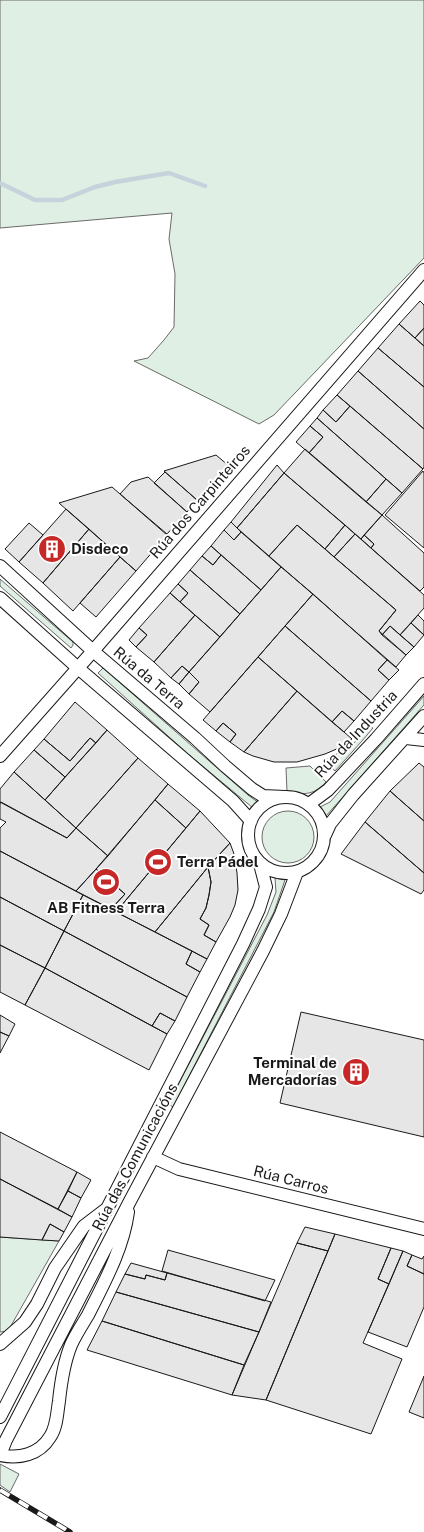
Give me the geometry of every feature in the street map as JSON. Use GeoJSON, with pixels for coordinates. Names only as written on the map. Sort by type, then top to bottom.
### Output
{"type":"FeatureCollection","features":[{"type":"Feature","properties":{"kind":"street","name":"Rúa dos Carpinteiros"},"geometry":{"type":"LineString","coordinates":[[0,756],[424,270]]}},
{"type":"Feature","properties":{"kind":"street","name":"Rúa da Terra"},"geometry":{"type":"LineString","coordinates":[[0,566],[93,651],[252,789],[263,796],[286,797]]}},
{"type":"Feature","properties":{"kind":"street"},"geometry":{"type":"LineString","coordinates":[[0,598],[78,668],[233,801],[251,820],[265,804],[275,799],[286,797],[309,804],[317,812],[323,823],[323,847],[317,858],[308,867],[297,872],[284,874],[271,871],[260,864]]}},
{"type":"Feature","properties":{"kind":"street","name":"Rúa da Industria"},"geometry":{"type":"LineString","coordinates":[[309,804],[333,785],[424,684]]}},
{"type":"Feature","properties":{"kind":"street"},"geometry":{"type":"LineString","coordinates":[[324,835],[330,824],[353,795],[424,716]]}},
{"type":"Feature","properties":{"kind":"street"},"geometry":{"type":"LineString","coordinates":[[406,738],[424,740]]}},
{"type":"Feature","properties":{"kind":"street","name":"Rúa das Comunicacións"},"geometry":{"type":"LineString","coordinates":[[0,1418],[243,944],[259,909],[266,887],[260,864],[251,851],[248,836],[251,820]]}},
{"type":"Feature","properties":{"kind":"street","name":"Rúa das Comunicacións"},"geometry":{"type":"LineString","coordinates":[[0,1455],[130,1201],[262,951],[297,872]]}},
{"type":"Feature","properties":{"kind":"street","name":"Rúa Carros"},"geometry":{"type":"LineString","coordinates":[[153,1158],[180,1169],[424,1229]]}},
{"type":"Feature","properties":{"kind":"street"},"geometry":{"type":"LineString","coordinates":[[0,1455],[12,1458],[33,1453],[43,1446],[51,1436],[57,1418],[61,1381],[71,1345],[96,1299],[116,1256],[126,1227],[130,1201]]}},
{"type":"Feature","properties":{"kind":"street"},"geometry":{"type":"LineString","coordinates":[[3,1339],[25,1322],[37,1304],[55,1268],[84,1226],[107,1208]]}},
{"type":"Feature","properties":{"kind":"green space"},"geometry":{"type":"Polygon","coordinates":[[[0,0],[424,0],[424,258],[274,415],[259,424],[134,361],[148,358],[174,327],[175,274],[169,239],[172,213],[0,228],[0,0]]]}},
{"type":"Feature","properties":{"kind":"green space"},"geometry":{"type":"Polygon","coordinates":[[[0,579],[73,642],[71,648],[0,586],[0,579]]]}},
{"type":"Feature","properties":{"kind":"green space"},"geometry":{"type":"Polygon","coordinates":[[[103,668],[259,803],[253,808],[188,754],[98,673],[103,668]]]}},
{"type":"Feature","properties":{"kind":"green space"},"geometry":{"type":"Polygon","coordinates":[[[424,696],[424,705],[326,816],[320,807],[330,802],[424,696]]]}},
{"type":"Feature","properties":{"kind":"green space"},"geometry":{"type":"Polygon","coordinates":[[[369,727],[373,728],[335,771],[324,761],[351,746],[369,727]]]}},
{"type":"Feature","properties":{"kind":"green space"},"geometry":{"type":"Polygon","coordinates":[[[310,766],[326,782],[313,792],[299,794],[287,792],[286,768],[310,766]]]}},
{"type":"Feature","properties":{"kind":"green space"},"geometry":{"type":"Polygon","coordinates":[[[283,811],[293,811],[307,818],[314,832],[314,842],[307,856],[293,863],[283,863],[273,859],[266,852],[262,842],[262,832],[266,822],[273,815],[283,811]]]}},
{"type":"Feature","properties":{"kind":"green space"},"geometry":{"type":"Polygon","coordinates":[[[275,878],[285,880],[274,912],[173,1107],[168,1104],[267,915],[276,892],[275,878]]]}},
{"type":"Feature","properties":{"kind":"green space"},"geometry":{"type":"Polygon","coordinates":[[[0,1237],[59,1241],[8,1331],[0,1332],[0,1237]]]}},
{"type":"Feature","properties":{"kind":"green space"},"geometry":{"type":"Polygon","coordinates":[[[0,1464],[19,1474],[10,1492],[0,1485],[0,1464]]]}},
{"type":"Feature","properties":{"kind":"building"},"geometry":{"type":"Polygon","coordinates":[[[420,301],[424,305],[424,328],[415,338],[399,324],[420,301]]]}},
{"type":"Feature","properties":{"kind":"building"},"geometry":{"type":"Polygon","coordinates":[[[399,324],[424,346],[424,387],[378,348],[399,324]]]}},
{"type":"Feature","properties":{"kind":"building"},"geometry":{"type":"Polygon","coordinates":[[[424,328],[424,346],[415,338],[424,328]]]}},
{"type":"Feature","properties":{"kind":"building"},"geometry":{"type":"Polygon","coordinates":[[[378,348],[424,387],[424,429],[358,371],[378,348]]]}},
{"type":"Feature","properties":{"kind":"building"},"geometry":{"type":"Polygon","coordinates":[[[358,371],[424,429],[423,469],[337,395],[358,371]]]}},
{"type":"Feature","properties":{"kind":"building"},"geometry":{"type":"Polygon","coordinates":[[[337,395],[350,406],[336,422],[323,410],[337,395]]]}},
{"type":"Feature","properties":{"kind":"building"},"geometry":{"type":"Polygon","coordinates":[[[350,406],[423,469],[402,493],[317,418],[323,410],[336,422],[350,406]]]}},
{"type":"Feature","properties":{"kind":"building"},"geometry":{"type":"Polygon","coordinates":[[[317,418],[386,479],[366,502],[309,453],[323,437],[310,426],[317,418]]]}},
{"type":"Feature","properties":{"kind":"building"},"geometry":{"type":"Polygon","coordinates":[[[310,426],[323,437],[309,453],[296,442],[310,426]]]}},
{"type":"Feature","properties":{"kind":"building"},"geometry":{"type":"Polygon","coordinates":[[[305,449],[382,515],[361,539],[284,473],[305,449]]]}},
{"type":"Feature","properties":{"kind":"building"},"geometry":{"type":"Polygon","coordinates":[[[216,455],[229,466],[197,500],[164,471],[216,455]]]}},
{"type":"Feature","properties":{"kind":"building"},"geometry":{"type":"Polygon","coordinates":[[[277,465],[284,473],[237,528],[231,522],[277,465]]]}},
{"type":"Feature","properties":{"kind":"building"},"geometry":{"type":"Polygon","coordinates":[[[423,471],[424,473],[424,548],[385,515],[423,471]]]}},
{"type":"Feature","properties":{"kind":"building"},"geometry":{"type":"Polygon","coordinates":[[[165,472],[197,500],[187,512],[154,483],[165,472]]]}},
{"type":"Feature","properties":{"kind":"building"},"geometry":{"type":"Polygon","coordinates":[[[284,473],[345,525],[325,549],[297,525],[269,556],[237,528],[284,473]]]}},
{"type":"Feature","properties":{"kind":"building"},"geometry":{"type":"Polygon","coordinates":[[[148,477],[187,512],[167,534],[120,494],[131,482],[148,477]]]}},
{"type":"Feature","properties":{"kind":"building"},"geometry":{"type":"Polygon","coordinates":[[[386,479],[402,493],[382,515],[366,502],[386,479]]]}},
{"type":"Feature","properties":{"kind":"building"},"geometry":{"type":"Polygon","coordinates":[[[112,487],[167,535],[136,571],[59,503],[112,487]]]}},
{"type":"Feature","properties":{"kind":"building","name":"Disdeco"},"geometry":{"type":"Polygon","coordinates":[[[66,509],[89,529],[43,583],[19,562],[66,509]]]}},
{"type":"Feature","properties":{"kind":"building"},"geometry":{"type":"Polygon","coordinates":[[[382,515],[424,553],[424,587],[420,591],[371,548],[374,544],[364,535],[382,515]]]}},
{"type":"Feature","properties":{"kind":"building"},"geometry":{"type":"Polygon","coordinates":[[[231,522],[241,532],[234,540],[224,530],[231,522]]]}},
{"type":"Feature","properties":{"kind":"building"},"geometry":{"type":"Polygon","coordinates":[[[29,523],[43,535],[19,562],[5,549],[29,523]]]}},
{"type":"Feature","properties":{"kind":"building"},"geometry":{"type":"Polygon","coordinates":[[[297,525],[396,610],[379,631],[406,655],[396,667],[269,556],[297,525]]]}},
{"type":"Feature","properties":{"kind":"building"},"geometry":{"type":"Polygon","coordinates":[[[345,525],[355,534],[334,557],[325,549],[345,525]]]}},
{"type":"Feature","properties":{"kind":"building"},"geometry":{"type":"Polygon","coordinates":[[[89,529],[120,557],[73,611],[43,583],[89,529]]]}},
{"type":"Feature","properties":{"kind":"building"},"geometry":{"type":"Polygon","coordinates":[[[224,530],[234,540],[241,532],[281,567],[261,590],[211,546],[224,530]]]}},
{"type":"Feature","properties":{"kind":"building"},"geometry":{"type":"Polygon","coordinates":[[[355,534],[424,595],[424,608],[400,635],[390,626],[382,635],[379,631],[396,610],[334,557],[355,534]]]}},
{"type":"Feature","properties":{"kind":"building"},"geometry":{"type":"Polygon","coordinates":[[[364,535],[374,544],[371,548],[361,539],[364,535]]]}},
{"type":"Feature","properties":{"kind":"building"},"geometry":{"type":"Polygon","coordinates":[[[211,546],[221,555],[213,565],[202,556],[211,546]]]}},
{"type":"Feature","properties":{"kind":"building"},"geometry":{"type":"Polygon","coordinates":[[[221,555],[261,590],[240,614],[190,570],[202,556],[213,565],[221,555]]]}},
{"type":"Feature","properties":{"kind":"building"},"geometry":{"type":"Polygon","coordinates":[[[120,557],[136,571],[96,617],[80,603],[120,557]]]}},
{"type":"Feature","properties":{"kind":"building"},"geometry":{"type":"Polygon","coordinates":[[[281,567],[313,594],[210,712],[189,694],[199,682],[189,672],[281,567]]]}},
{"type":"Feature","properties":{"kind":"building"},"geometry":{"type":"Polygon","coordinates":[[[190,570],[240,614],[220,637],[180,602],[188,593],[178,584],[190,570]]]}},
{"type":"Feature","properties":{"kind":"building"},"geometry":{"type":"Polygon","coordinates":[[[178,584],[188,593],[180,602],[170,593],[178,584]]]}},
{"type":"Feature","properties":{"kind":"building"},"geometry":{"type":"Polygon","coordinates":[[[170,593],[195,615],[154,662],[136,647],[147,635],[139,628],[170,593]]]}},
{"type":"Feature","properties":{"kind":"building"},"geometry":{"type":"Polygon","coordinates":[[[313,594],[387,660],[378,670],[389,680],[371,701],[285,626],[313,594]]]}},
{"type":"Feature","properties":{"kind":"building"},"geometry":{"type":"Polygon","coordinates":[[[195,615],[220,637],[189,672],[182,666],[171,678],[154,662],[195,615]]]}},
{"type":"Feature","properties":{"kind":"building"},"geometry":{"type":"Polygon","coordinates":[[[418,615],[424,621],[424,635],[411,623],[418,615]]]}},
{"type":"Feature","properties":{"kind":"building"},"geometry":{"type":"Polygon","coordinates":[[[411,623],[424,635],[414,647],[400,635],[411,623]]]}},
{"type":"Feature","properties":{"kind":"building"},"geometry":{"type":"Polygon","coordinates":[[[285,626],[371,701],[354,721],[342,711],[332,722],[258,657],[285,626]]]}},
{"type":"Feature","properties":{"kind":"building"},"geometry":{"type":"Polygon","coordinates":[[[390,626],[414,647],[406,655],[382,635],[390,626]]]}},
{"type":"Feature","properties":{"kind":"building"},"geometry":{"type":"Polygon","coordinates":[[[139,628],[147,635],[136,647],[129,640],[139,628]]]}},
{"type":"Feature","properties":{"kind":"building"},"geometry":{"type":"Polygon","coordinates":[[[258,657],[297,691],[244,752],[230,742],[236,734],[223,723],[216,731],[203,720],[258,657]]]}},
{"type":"Feature","properties":{"kind":"building"},"geometry":{"type":"Polygon","coordinates":[[[387,660],[399,670],[389,680],[378,670],[387,660]]]}},
{"type":"Feature","properties":{"kind":"building"},"geometry":{"type":"Polygon","coordinates":[[[182,666],[189,672],[179,684],[171,678],[182,666]]]}},
{"type":"Feature","properties":{"kind":"building"},"geometry":{"type":"Polygon","coordinates":[[[189,672],[199,682],[189,694],[179,684],[189,672]]]}},
{"type":"Feature","properties":{"kind":"building"},"geometry":{"type":"Polygon","coordinates":[[[297,691],[352,739],[339,748],[325,754],[297,762],[274,762],[244,752],[297,691]]]}},
{"type":"Feature","properties":{"kind":"building"},"geometry":{"type":"Polygon","coordinates":[[[75,702],[107,730],[96,743],[90,738],[70,761],[44,739],[75,702]]]}},
{"type":"Feature","properties":{"kind":"building"},"geometry":{"type":"Polygon","coordinates":[[[342,711],[354,721],[344,732],[332,722],[342,711]]]}},
{"type":"Feature","properties":{"kind":"building"},"geometry":{"type":"Polygon","coordinates":[[[223,723],[236,734],[230,742],[216,731],[223,723]]]}},
{"type":"Feature","properties":{"kind":"building"},"geometry":{"type":"Polygon","coordinates":[[[107,730],[138,758],[76,828],[45,800],[107,730]]]}},
{"type":"Feature","properties":{"kind":"building"},"geometry":{"type":"Polygon","coordinates":[[[90,738],[96,743],[65,777],[34,750],[44,739],[70,761],[90,738]]]}},
{"type":"Feature","properties":{"kind":"building"},"geometry":{"type":"Polygon","coordinates":[[[34,750],[65,777],[45,800],[14,772],[34,750]]]}},
{"type":"Feature","properties":{"kind":"building"},"geometry":{"type":"Polygon","coordinates":[[[138,758],[168,784],[108,856],[76,828],[138,758]]]}},
{"type":"Feature","properties":{"kind":"building"},"geometry":{"type":"Polygon","coordinates":[[[419,763],[424,767],[424,821],[390,791],[419,763]]]}},
{"type":"Feature","properties":{"kind":"building"},"geometry":{"type":"Polygon","coordinates":[[[14,772],[76,828],[67,838],[0,802],[0,789],[14,772]]]}},
{"type":"Feature","properties":{"kind":"building"},"geometry":{"type":"Polygon","coordinates":[[[168,784],[200,811],[186,828],[155,800],[168,784]]]}},
{"type":"Feature","properties":{"kind":"building"},"geometry":{"type":"Polygon","coordinates":[[[390,791],[424,821],[424,873],[365,822],[390,791]]]}},
{"type":"Feature","properties":{"kind":"building"},"geometry":{"type":"Polygon","coordinates":[[[155,800],[186,828],[116,912],[111,909],[125,894],[96,869],[155,800]]]}},
{"type":"Feature","properties":{"kind":"building"},"geometry":{"type":"Polygon","coordinates":[[[1,802],[67,838],[76,828],[108,856],[76,891],[0,851],[0,828],[6,822],[0,819],[1,802]]]}},
{"type":"Feature","properties":{"kind":"building"},"geometry":{"type":"Polygon","coordinates":[[[200,811],[230,843],[155,932],[116,912],[200,811]]]}},
{"type":"Feature","properties":{"kind":"building"},"geometry":{"type":"Polygon","coordinates":[[[365,822],[424,873],[424,890],[421,894],[341,854],[365,822]]]}},
{"type":"Feature","properties":{"kind":"building"},"geometry":{"type":"Polygon","coordinates":[[[230,843],[234,854],[238,890],[230,917],[216,942],[204,935],[209,925],[200,919],[206,908],[211,882],[208,867],[230,843]]]}},
{"type":"Feature","properties":{"kind":"building"},"geometry":{"type":"Polygon","coordinates":[[[0,851],[83,895],[64,931],[0,897],[0,851]]]}},
{"type":"Feature","properties":{"kind":"building"},"geometry":{"type":"Polygon","coordinates":[[[208,867],[211,882],[209,895],[206,908],[200,919],[209,925],[204,935],[216,942],[207,959],[155,932],[208,867]]]}},
{"type":"Feature","properties":{"kind":"building"},"geometry":{"type":"Polygon","coordinates":[[[96,869],[125,894],[111,909],[76,891],[96,869]]]}},
{"type":"Feature","properties":{"kind":"building"},"geometry":{"type":"Polygon","coordinates":[[[83,895],[192,951],[186,964],[200,972],[187,997],[64,931],[83,895]]]}},
{"type":"Feature","properties":{"kind":"building"},"geometry":{"type":"Polygon","coordinates":[[[0,897],[64,931],[45,968],[0,945],[0,897]]]}},
{"type":"Feature","properties":{"kind":"building"},"geometry":{"type":"Polygon","coordinates":[[[64,931],[187,997],[175,1021],[160,1013],[152,1026],[45,968],[64,931]]]}},
{"type":"Feature","properties":{"kind":"building"},"geometry":{"type":"Polygon","coordinates":[[[0,945],[45,968],[25,1005],[0,992],[0,945]]]}},
{"type":"Feature","properties":{"kind":"building"},"geometry":{"type":"Polygon","coordinates":[[[192,951],[207,959],[200,972],[186,964],[192,951]]]}},
{"type":"Feature","properties":{"kind":"building"},"geometry":{"type":"Polygon","coordinates":[[[45,968],[167,1034],[149,1070],[25,1005],[45,968]]]}},
{"type":"Feature","properties":{"kind":"building","name":"Terminal de Mercadorías"},"geometry":{"type":"Polygon","coordinates":[[[301,1012],[424,1040],[424,1137],[280,1103],[301,1012]]]}},
{"type":"Feature","properties":{"kind":"building"},"geometry":{"type":"Polygon","coordinates":[[[160,1013],[175,1021],[167,1034],[152,1026],[160,1013]]]}},
{"type":"Feature","properties":{"kind":"building"},"geometry":{"type":"Polygon","coordinates":[[[0,1015],[15,1024],[9,1036],[0,1032],[0,1015]]]}},
{"type":"Feature","properties":{"kind":"building"},"geometry":{"type":"Polygon","coordinates":[[[0,1032],[9,1036],[0,1053],[0,1032]]]}},
{"type":"Feature","properties":{"kind":"building"},"geometry":{"type":"Polygon","coordinates":[[[0,1132],[77,1172],[58,1209],[0,1179],[0,1132]]]}},
{"type":"Feature","properties":{"kind":"building"},"geometry":{"type":"Polygon","coordinates":[[[77,1172],[91,1180],[81,1198],[68,1191],[77,1172]]]}},
{"type":"Feature","properties":{"kind":"building"},"geometry":{"type":"Polygon","coordinates":[[[0,1179],[72,1217],[64,1232],[50,1224],[42,1240],[0,1237],[0,1179]]]}},
{"type":"Feature","properties":{"kind":"building"},"geometry":{"type":"Polygon","coordinates":[[[68,1191],[81,1198],[72,1217],[58,1209],[68,1191]]]}},
{"type":"Feature","properties":{"kind":"building"},"geometry":{"type":"Polygon","coordinates":[[[50,1224],[64,1232],[59,1241],[42,1240],[50,1224]]]}},
{"type":"Feature","properties":{"kind":"building"},"geometry":{"type":"Polygon","coordinates":[[[305,1227],[335,1234],[328,1251],[297,1243],[305,1227]]]}},
{"type":"Feature","properties":{"kind":"building"},"geometry":{"type":"Polygon","coordinates":[[[335,1234],[391,1248],[378,1279],[389,1284],[363,1343],[402,1359],[371,1434],[266,1400],[335,1234]]]}},
{"type":"Feature","properties":{"kind":"building"},"geometry":{"type":"Polygon","coordinates":[[[297,1243],[328,1251],[266,1400],[232,1395],[297,1243]]]}},
{"type":"Feature","properties":{"kind":"building"},"geometry":{"type":"Polygon","coordinates":[[[391,1248],[403,1251],[389,1284],[378,1279],[391,1248]]]}},
{"type":"Feature","properties":{"kind":"building"},"geometry":{"type":"Polygon","coordinates":[[[168,1250],[275,1280],[265,1301],[162,1271],[168,1250]]]}},
{"type":"Feature","properties":{"kind":"building"},"geometry":{"type":"Polygon","coordinates":[[[403,1251],[412,1255],[407,1266],[424,1274],[424,1307],[407,1347],[368,1332],[403,1251]]]}},
{"type":"Feature","properties":{"kind":"building"},"geometry":{"type":"Polygon","coordinates":[[[412,1255],[422,1259],[424,1256],[424,1274],[407,1266],[412,1255]]]}},
{"type":"Feature","properties":{"kind":"building"},"geometry":{"type":"Polygon","coordinates":[[[131,1263],[167,1273],[165,1280],[146,1275],[145,1279],[125,1274],[131,1263]]]}},
{"type":"Feature","properties":{"kind":"building"},"geometry":{"type":"Polygon","coordinates":[[[167,1273],[271,1302],[259,1332],[116,1292],[125,1274],[145,1279],[146,1275],[165,1280],[167,1273]]]}},
{"type":"Feature","properties":{"kind":"building"},"geometry":{"type":"Polygon","coordinates":[[[116,1292],[259,1332],[244,1365],[102,1321],[116,1292]]]}},
{"type":"Feature","properties":{"kind":"building"},"geometry":{"type":"Polygon","coordinates":[[[102,1321],[244,1365],[232,1395],[87,1350],[102,1321]]]}},
{"type":"Feature","properties":{"kind":"building"},"geometry":{"type":"Polygon","coordinates":[[[424,1376],[424,1418],[409,1412],[424,1376]]]}},
{"type":"Feature","properties":{"kind":"waterway"},"geometry":{"type":"LineString","coordinates":[[0,183],[35,200],[62,200],[95,187],[169,173],[205,186]]}},
{"type":"Feature","properties":{"kind":"railway"},"geometry":{"type":"LineString","coordinates":[[0,1490],[70,1532]]}},
{"type":"Feature","properties":{"kind":"place","name":"Disdeco"},"geometry":{"type":"Point","coordinates":[52,549]}},
{"type":"Feature","properties":{"kind":"place","name":"Terra Pádel"},"geometry":{"type":"Point","coordinates":[158,862]}},
{"type":"Feature","properties":{"kind":"place","name":"AB Fitness Terra"},"geometry":{"type":"Point","coordinates":[106,882]}},
{"type":"Feature","properties":{"kind":"place","name":"Terminal de Mercadorías"},"geometry":{"type":"Point","coordinates":[356,1072]}}]}
